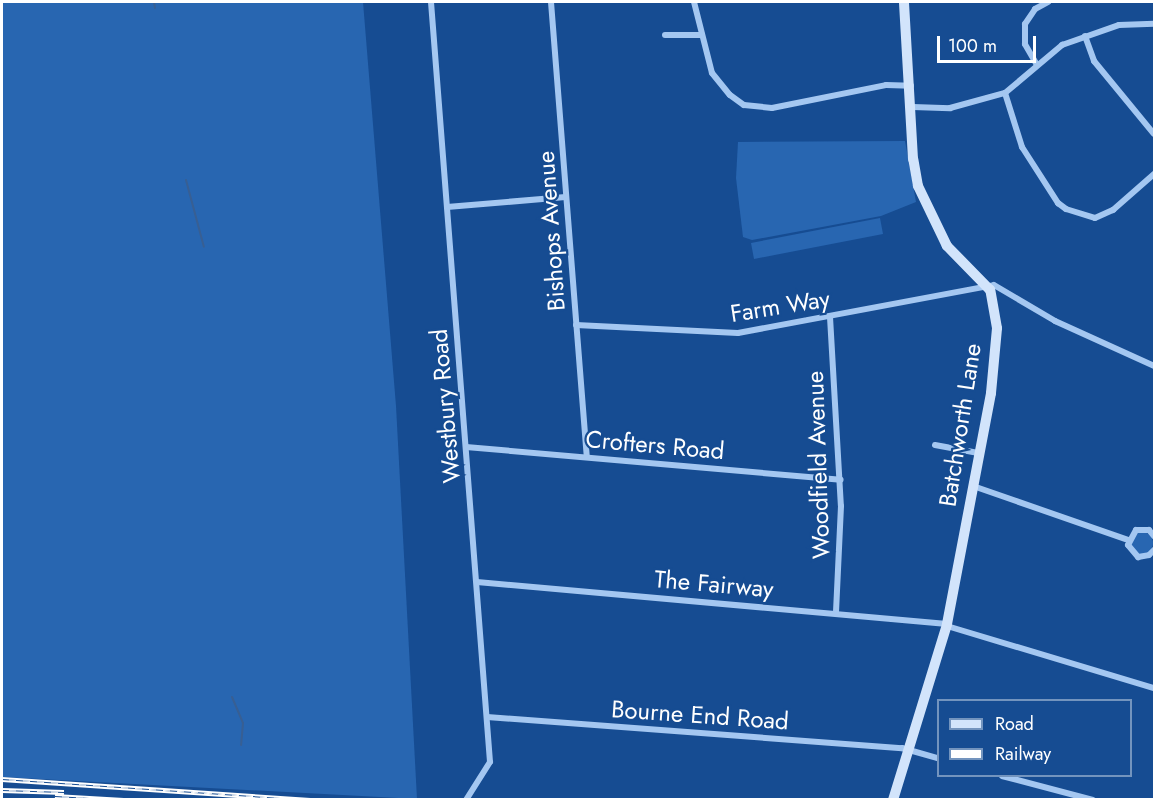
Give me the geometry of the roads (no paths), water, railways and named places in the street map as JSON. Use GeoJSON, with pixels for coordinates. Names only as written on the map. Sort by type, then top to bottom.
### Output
{"type":"FeatureCollection","features":[{"type":"Feature","properties":{"kind":"street","name":"Westbury Road"},"geometry":{"type":"LineString","coordinates":[[431,2],[490,766],[466,800]]}},
{"type":"Feature","properties":{"kind":"street","name":"Bishops Avenue"},"geometry":{"type":"LineString","coordinates":[[551,2],[587,457]]}},
{"type":"Feature","properties":{"kind":"street"},"geometry":{"type":"LineString","coordinates":[[694,2],[715,79],[735,100],[751,107],[772,108],[886,85],[912,86]]}},
{"type":"Feature","properties":{"kind":"street","name":"Batchworth Lane"},"geometry":{"type":"LineString","coordinates":[[893,800],[947,625],[991,393],[997,316],[987,285],[953,254],[925,205],[913,159],[912,86],[904,2]]}},
{"type":"Feature","properties":{"kind":"street"},"geometry":{"type":"LineString","coordinates":[[1037,64],[1025,44],[1024,24],[1035,9],[1048,2]]}},
{"type":"Feature","properties":{"kind":"street"},"geometry":{"type":"LineString","coordinates":[[912,107],[950,108],[1005,93],[1062,45],[1119,25],[1155,24]]}},
{"type":"Feature","properties":{"kind":"street"},"geometry":{"type":"LineString","coordinates":[[665,35],[702,35]]}},
{"type":"Feature","properties":{"kind":"street"},"geometry":{"type":"LineString","coordinates":[[1085,36],[1095,61],[1155,134]]}},
{"type":"Feature","properties":{"kind":"street"},"geometry":{"type":"LineString","coordinates":[[1005,93],[1022,147],[1058,203],[1066,209],[1095,218],[1113,210],[1155,174]]}},
{"type":"Feature","properties":{"kind":"street"},"geometry":{"type":"LineString","coordinates":[[447,207],[566,197]]}},
{"type":"Feature","properties":{"kind":"street"},"geometry":{"type":"LineString","coordinates":[[987,285],[996,285],[1055,321],[1155,366]]}},
{"type":"Feature","properties":{"kind":"street","name":"Farm Way"},"geometry":{"type":"LineString","coordinates":[[576,325],[738,333],[987,285]]}},
{"type":"Feature","properties":{"kind":"street","name":"Woodfield Avenue"},"geometry":{"type":"LineString","coordinates":[[830,317],[841,480],[836,613]]}},
{"type":"Feature","properties":{"kind":"street"},"geometry":{"type":"LineString","coordinates":[[935,445],[978,453]]}},
{"type":"Feature","properties":{"kind":"street","name":"Crofters Road"},"geometry":{"type":"LineString","coordinates":[[466,447],[841,480]]}},
{"type":"Feature","properties":{"kind":"street"},"geometry":{"type":"LineString","coordinates":[[972,485],[1128,540]]}},
{"type":"Feature","properties":{"kind":"street"},"geometry":{"type":"LineString","coordinates":[[1128,540],[1142,528],[1155,536]]}},
{"type":"Feature","properties":{"kind":"street"},"geometry":{"type":"LineString","coordinates":[[1128,540],[1130,550],[1138,557],[1149,555],[1155,549]]}},
{"type":"Feature","properties":{"kind":"street","name":"The Fairway"},"geometry":{"type":"LineString","coordinates":[[477,582],[836,613],[947,625],[1155,688]]}},
{"type":"Feature","properties":{"kind":"street","name":"Bourne End Road"},"geometry":{"type":"LineString","coordinates":[[487,717],[910,749],[937,757]]}},
{"type":"Feature","properties":{"kind":"street"},"geometry":{"type":"LineString","coordinates":[[1006,777],[1093,800]]}},
{"type":"Feature","properties":{"kind":"waterway"},"geometry":{"type":"LineString","coordinates":[[154,2],[155,8]]}},
{"type":"Feature","properties":{"kind":"waterway"},"geometry":{"type":"LineString","coordinates":[[186,180],[204,247]]}},
{"type":"Feature","properties":{"kind":"waterway"},"geometry":{"type":"LineString","coordinates":[[232,697],[243,723],[241,745]]}},
{"type":"Feature","properties":{"kind":"railway"},"geometry":{"type":"LineString","coordinates":[[2,779],[314,800]]}},
{"type":"Feature","properties":{"kind":"railway"},"geometry":{"type":"LineString","coordinates":[[2,790],[64,792]]}},
{"type":"Feature","properties":{"kind":"railway"},"geometry":{"type":"LineString","coordinates":[[55,796],[124,800]]}}]}
